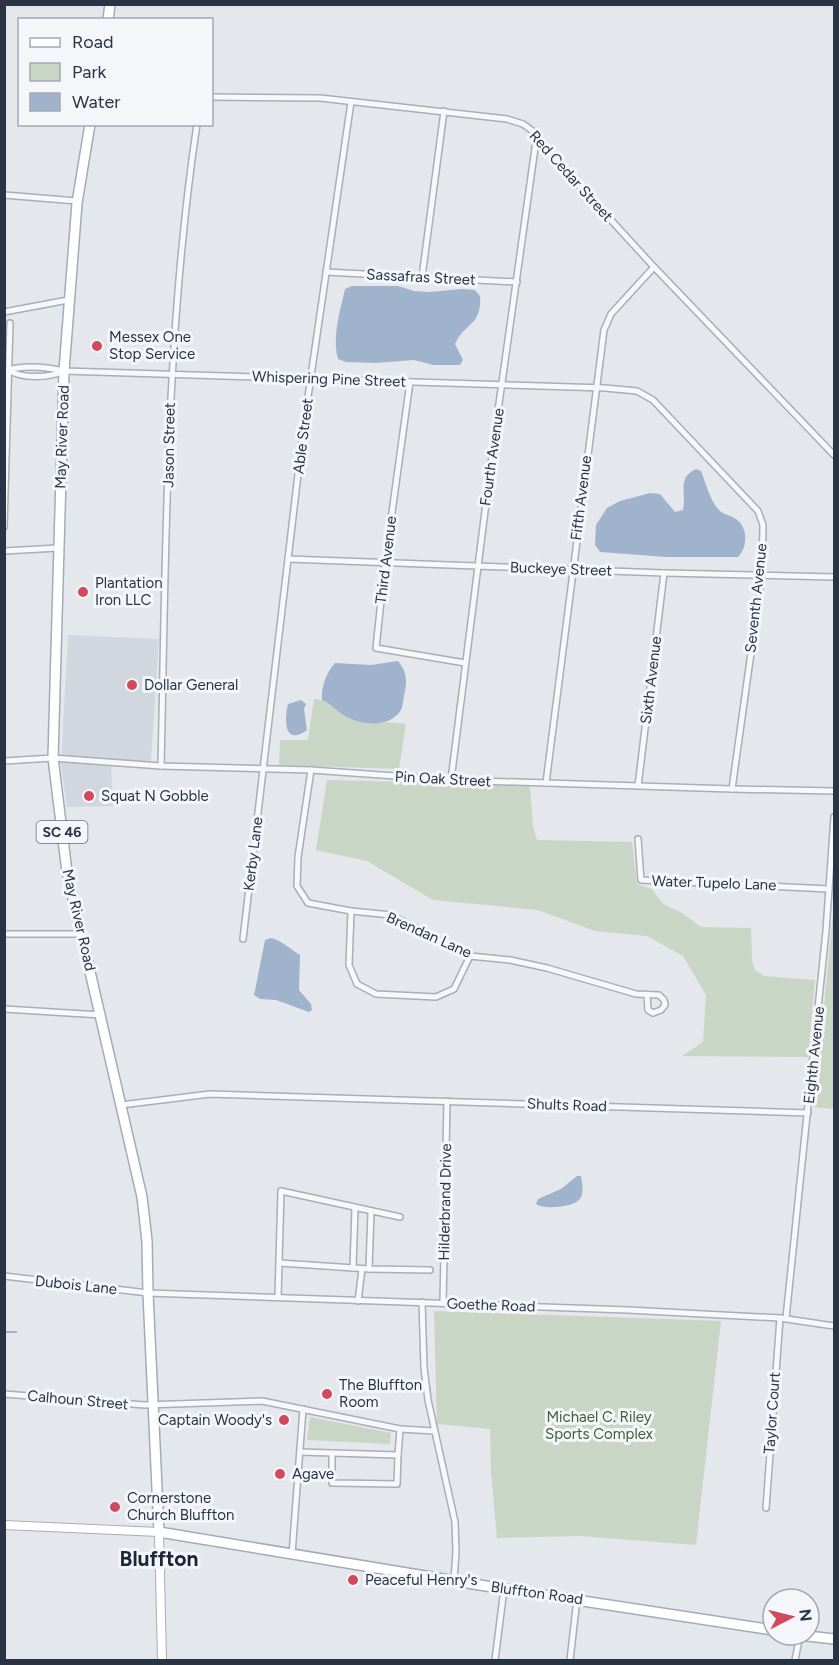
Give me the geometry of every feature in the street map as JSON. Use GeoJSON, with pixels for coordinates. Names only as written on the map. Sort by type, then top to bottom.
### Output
{"type":"FeatureCollection","features":[{"type":"Feature","properties":{"kind":"main road","name":"May River Road"},"geometry":{"type":"LineString","coordinates":[[90,126],[77,201],[68,300],[58,548],[53,758],[67,872],[142,1197],[147,1241],[147,1293],[159,1532]]}},
{"type":"Feature","properties":{"kind":"main road","name":"Bluffton Road"},"geometry":{"type":"LineString","coordinates":[[159,1532],[504,1589],[761,1628]]}},
{"type":"Feature","properties":{"kind":"street","name":"Red Cedar Street"},"geometry":{"type":"LineString","coordinates":[[213,97],[320,98],[507,119],[523,124],[537,134],[544,147],[654,267],[834,455]]}},
{"type":"Feature","properties":{"kind":"street","name":"Able Street"},"geometry":{"type":"LineString","coordinates":[[263,770],[310,378],[351,102]]}},
{"type":"Feature","properties":{"kind":"street"},"geometry":{"type":"LineString","coordinates":[[422,277],[444,111]]}},
{"type":"Feature","properties":{"kind":"street","name":"Jason Street"},"geometry":{"type":"LineString","coordinates":[[161,766],[171,374],[186,199],[196,126]]}},
{"type":"Feature","properties":{"kind":"street","name":"Fourth Avenue"},"geometry":{"type":"LineString","coordinates":[[451,780],[477,566],[537,134]]}},
{"type":"Feature","properties":{"kind":"street"},"geometry":{"type":"LineString","coordinates":[[4,195],[77,201]]}},
{"type":"Feature","properties":{"kind":"street","name":"Fifth Avenue"},"geometry":{"type":"LineString","coordinates":[[546,783],[604,330],[611,314],[654,267]]}},
{"type":"Feature","properties":{"kind":"street","name":"Sassafras Street"},"geometry":{"type":"LineString","coordinates":[[326,272],[517,282]]}},
{"type":"Feature","properties":{"kind":"street"},"geometry":{"type":"LineString","coordinates":[[4,312],[68,300]]}},
{"type":"Feature","properties":{"kind":"street"},"geometry":{"type":"LineString","coordinates":[[4,527],[6,370],[10,323]]}},
{"type":"Feature","properties":{"kind":"street","name":"Whispering Pine Street"},"geometry":{"type":"LineString","coordinates":[[6,370],[28,367],[64,371],[595,389]]}},
{"type":"Feature","properties":{"kind":"street","name":"Third Avenue"},"geometry":{"type":"LineString","coordinates":[[410,382],[385,563],[376,648],[465,663]]}},
{"type":"Feature","properties":{"kind":"street","name":"Seventh Avenue"},"geometry":{"type":"LineString","coordinates":[[595,389],[637,391],[653,400],[758,511],[763,525],[762,574],[732,789]]}},
{"type":"Feature","properties":{"kind":"street"},"geometry":{"type":"LineString","coordinates":[[4,550],[58,548]]}},
{"type":"Feature","properties":{"kind":"street","name":"Buckeye Street"},"geometry":{"type":"LineString","coordinates":[[288,559],[834,577]]}},
{"type":"Feature","properties":{"kind":"street","name":"Sixth Avenue"},"geometry":{"type":"LineString","coordinates":[[638,786],[664,573]]}},
{"type":"Feature","properties":{"kind":"street","name":"Pin Oak Street"},"geometry":{"type":"LineString","coordinates":[[4,761],[53,758],[161,766],[311,770],[451,780],[834,791]]}},
{"type":"Feature","properties":{"kind":"street","name":"Kerby Lane"},"geometry":{"type":"LineString","coordinates":[[243,939],[263,770]]}},
{"type":"Feature","properties":{"kind":"street","name":"Brendan Lane"},"geometry":{"type":"LineString","coordinates":[[311,770],[298,857],[297,886],[308,903],[391,915],[470,956],[510,960],[547,968],[636,994],[647,995]]}},
{"type":"Feature","properties":{"kind":"street","name":"Eighth Avenue"},"geometry":{"type":"LineString","coordinates":[[808,1113],[826,931],[834,817]]}},
{"type":"Feature","properties":{"kind":"street","name":"Water Tupelo Lane"},"geometry":{"type":"LineString","coordinates":[[638,838],[641,880],[829,889]]}},
{"type":"Feature","properties":{"kind":"street"},"geometry":{"type":"LineString","coordinates":[[351,911],[349,965],[357,984],[376,994],[436,997],[454,989],[470,956]]}},
{"type":"Feature","properties":{"kind":"street"},"geometry":{"type":"LineString","coordinates":[[826,931],[834,931]]}},
{"type":"Feature","properties":{"kind":"street"},"geometry":{"type":"LineString","coordinates":[[4,934],[83,934]]}},
{"type":"Feature","properties":{"kind":"street"},"geometry":{"type":"LineString","coordinates":[[4,1009],[101,1015]]}},
{"type":"Feature","properties":{"kind":"street","name":"Shults Road"},"geometry":{"type":"LineString","coordinates":[[121,1105],[210,1094],[808,1113]]}},
{"type":"Feature","properties":{"kind":"street","name":"Hilderbrand Drive"},"geometry":{"type":"LineString","coordinates":[[443,1303],[447,1101]]}},
{"type":"Feature","properties":{"kind":"street"},"geometry":{"type":"LineString","coordinates":[[783,1318],[808,1113]]}},
{"type":"Feature","properties":{"kind":"street"},"geometry":{"type":"LineString","coordinates":[[279,1298],[281,1191],[400,1216]]}},
{"type":"Feature","properties":{"kind":"street"},"geometry":{"type":"LineString","coordinates":[[352,1268],[355,1208]]}},
{"type":"Feature","properties":{"kind":"street"},"geometry":{"type":"LineString","coordinates":[[358,1301],[365,1269],[371,1211]]}},
{"type":"Feature","properties":{"kind":"street"},"geometry":{"type":"LineString","coordinates":[[280,1263],[365,1269],[430,1270]]}},
{"type":"Feature","properties":{"kind":"street","name":"Dubois Lane"},"geometry":{"type":"LineString","coordinates":[[4,1276],[147,1293]]}},
{"type":"Feature","properties":{"kind":"street","name":"Goethe Road"},"geometry":{"type":"LineString","coordinates":[[147,1293],[422,1302],[783,1318],[834,1326]]}},
{"type":"Feature","properties":{"kind":"street"},"geometry":{"type":"LineString","coordinates":[[422,1302],[424,1368],[434,1431],[455,1522],[454,1580]]}},
{"type":"Feature","properties":{"kind":"street","name":"Taylor Court"},"geometry":{"type":"LineString","coordinates":[[765,1508],[783,1318]]}},
{"type":"Feature","properties":{"kind":"street","name":"Calhoun Street"},"geometry":{"type":"LineString","coordinates":[[4,1394],[152,1405],[261,1401],[400,1429],[434,1431]]}},
{"type":"Feature","properties":{"kind":"street"},"geometry":{"type":"LineString","coordinates":[[292,1554],[303,1409]]}},
{"type":"Feature","properties":{"kind":"street"},"geometry":{"type":"LineString","coordinates":[[332,1453],[332,1483],[397,1484],[400,1429]]}},
{"type":"Feature","properties":{"kind":"street"},"geometry":{"type":"LineString","coordinates":[[300,1452],[398,1455]]}},
{"type":"Feature","properties":{"kind":"street"},"geometry":{"type":"LineString","coordinates":[[4,1525],[159,1532],[162,1660]]}},
{"type":"Feature","properties":{"kind":"street"},"geometry":{"type":"LineString","coordinates":[[495,1660],[504,1589]]}},
{"type":"Feature","properties":{"kind":"street"},"geometry":{"type":"LineString","coordinates":[[570,1660],[577,1599]]}},
{"type":"Feature","properties":{"kind":"shaded area"},"geometry":{"type":"Polygon","coordinates":[[[68,635],[159,639],[151,761],[111,760],[113,806],[67,807],[61,765],[68,635]]]}},
{"type":"Feature","properties":{"kind":"green space"},"geometry":{"type":"Polygon","coordinates":[[[314,699],[325,701],[344,715],[359,720],[406,724],[399,769],[279,765],[280,740],[308,740],[314,699]]]}},
{"type":"Feature","properties":{"kind":"green space"},"geometry":{"type":"Polygon","coordinates":[[[327,780],[530,785],[533,826],[537,840],[632,842],[637,884],[652,889],[663,904],[682,913],[701,927],[751,928],[752,961],[755,970],[764,976],[815,980],[808,1057],[682,1056],[703,1042],[706,995],[683,956],[647,936],[595,931],[538,910],[433,900],[367,861],[316,850],[327,780]]]}},
{"type":"Feature","properties":{"kind":"green space"},"geometry":{"type":"Polygon","coordinates":[[[834,903],[834,1109],[814,1107],[834,903]]]}},
{"type":"Feature","properties":{"kind":"green space","name":"Michael C. Riley Sports Complex"},"geometry":{"type":"Polygon","coordinates":[[[434,1311],[721,1321],[696,1545],[579,1536],[497,1538],[491,1473],[490,1429],[437,1424],[434,1311]]]}},
{"type":"Feature","properties":{"kind":"green space"},"geometry":{"type":"Polygon","coordinates":[[[310,1417],[391,1433],[390,1444],[307,1440],[310,1417]]]}},
{"type":"Feature","properties":{"kind":"water"},"geometry":{"type":"Polygon","coordinates":[[[352,286],[398,286],[414,291],[430,292],[475,290],[480,296],[476,319],[463,331],[455,344],[463,360],[460,365],[433,365],[414,360],[376,363],[346,362],[338,359],[336,333],[339,315],[345,289],[352,286]]]}},
{"type":"Feature","properties":{"kind":"water"},"geometry":{"type":"Polygon","coordinates":[[[696,469],[701,471],[716,506],[721,512],[736,519],[743,527],[745,543],[738,557],[666,557],[600,552],[595,545],[596,525],[607,508],[620,501],[650,493],[660,494],[675,512],[683,510],[684,482],[686,477],[696,469]]]}},
{"type":"Feature","properties":{"kind":"water"},"geometry":{"type":"Polygon","coordinates":[[[398,661],[405,674],[406,686],[402,709],[389,720],[374,724],[359,722],[345,716],[322,700],[325,680],[335,663],[371,665],[398,661]]]}},
{"type":"Feature","properties":{"kind":"water"},"geometry":{"type":"Polygon","coordinates":[[[301,700],[306,704],[304,709],[307,730],[294,735],[287,729],[288,704],[301,700]]]}},
{"type":"Feature","properties":{"kind":"water"},"geometry":{"type":"Polygon","coordinates":[[[271,938],[300,955],[299,990],[311,1004],[312,1010],[309,1012],[276,1000],[260,999],[254,995],[265,940],[271,938]]]}},
{"type":"Feature","properties":{"kind":"water"},"geometry":{"type":"Polygon","coordinates":[[[577,1176],[581,1176],[583,1192],[579,1200],[565,1206],[552,1207],[536,1204],[538,1199],[561,1189],[577,1176]]]}},
{"type":"Feature","properties":{"kind":"waterway"},"geometry":{"type":"LineString","coordinates":[[4,1332],[16,1332]]}},
{"type":"Feature","properties":{"kind":"place","name":"Messex One Stop Service"},"geometry":{"type":"Point","coordinates":[97,346]}},
{"type":"Feature","properties":{"kind":"place","name":"Plantation Iron LLC"},"geometry":{"type":"Point","coordinates":[83,592]}},
{"type":"Feature","properties":{"kind":"place","name":"Dollar General"},"geometry":{"type":"Point","coordinates":[132,685]}},
{"type":"Feature","properties":{"kind":"place","name":"Squat N Gobble"},"geometry":{"type":"Point","coordinates":[89,796]}},
{"type":"Feature","properties":{"kind":"place","name":"The Bluffton Room"},"geometry":{"type":"Point","coordinates":[327,1394]}},
{"type":"Feature","properties":{"kind":"place","name":"Captain Woody's"},"geometry":{"type":"Point","coordinates":[284,1420]}},
{"type":"Feature","properties":{"kind":"place","name":"Agave"},"geometry":{"type":"Point","coordinates":[280,1474]}},
{"type":"Feature","properties":{"kind":"place","name":"Cornerstone Church Bluffton"},"geometry":{"type":"Point","coordinates":[115,1507]}},
{"type":"Feature","properties":{"kind":"place","name":"Peaceful Henry's"},"geometry":{"type":"Point","coordinates":[353,1580]}},
{"type":"Feature","properties":{"kind":"district","name":"Bluffton"},"geometry":{"type":"Point","coordinates":[159,1559]}}]}
